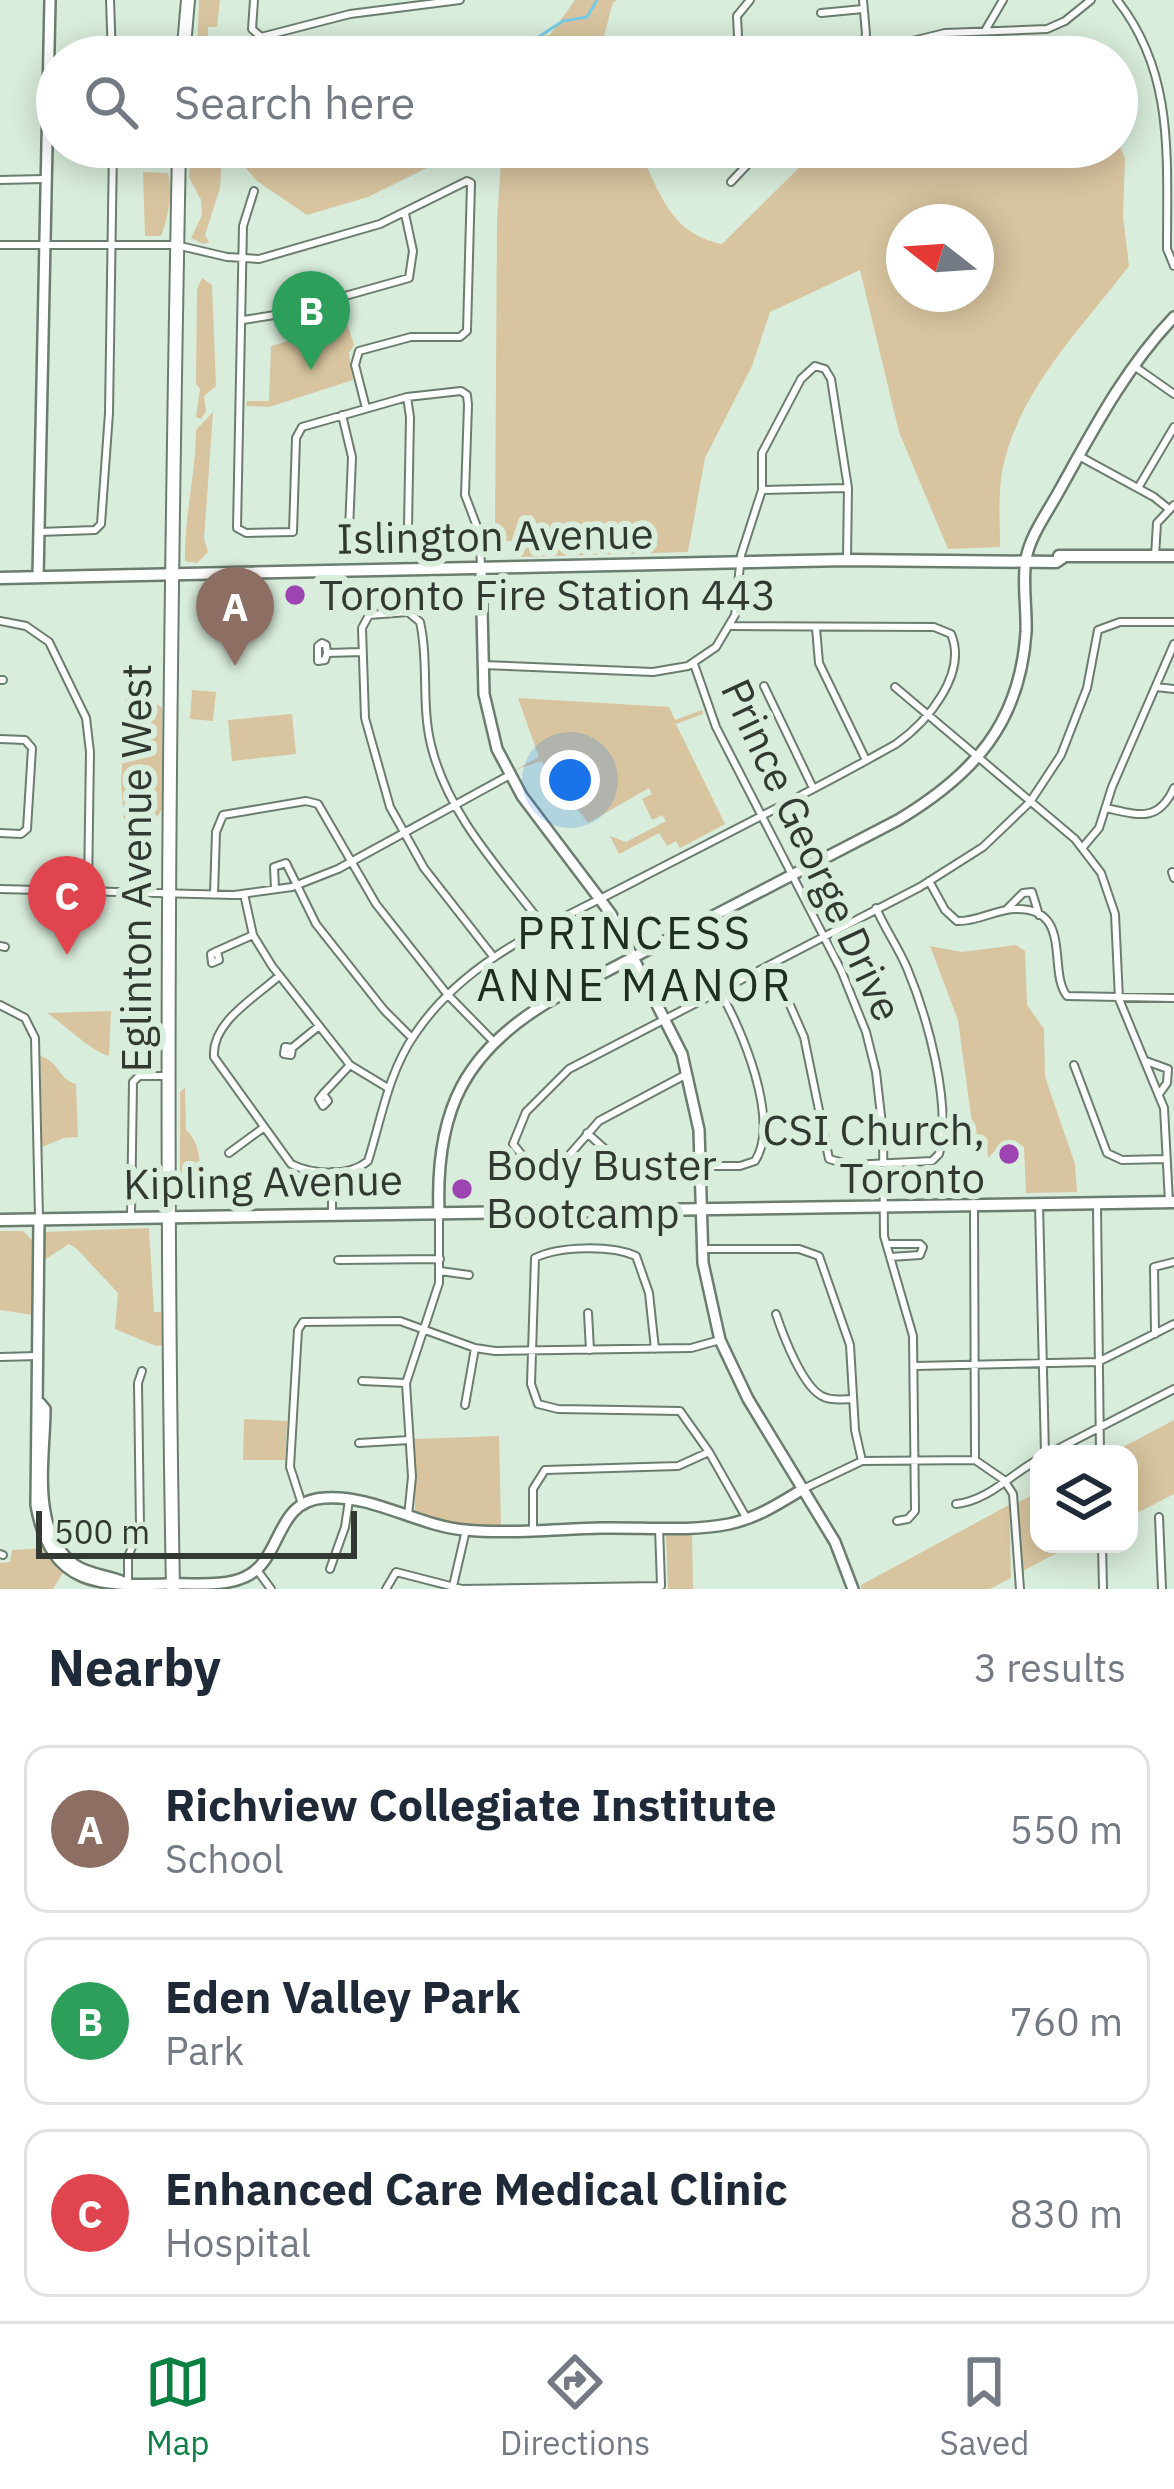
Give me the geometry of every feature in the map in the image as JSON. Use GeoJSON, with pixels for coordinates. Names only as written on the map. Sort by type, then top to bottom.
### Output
{"type":"FeatureCollection","features":[{"type":"Feature","properties":{"kind":"main road"},"geometry":{"type":"LineString","coordinates":[[185,36],[188,0]]}},
{"type":"Feature","properties":{"kind":"main road","name":"Eglinton Avenue West"},"geometry":{"type":"LineString","coordinates":[[173,1586],[168,1076],[178,168]]}},
{"type":"Feature","properties":{"kind":"main road","name":"Islington Avenue"},"geometry":{"type":"LineString","coordinates":[[0,578],[991,559],[996,555],[1174,556]]}},
{"type":"Feature","properties":{"kind":"main road","name":"Kipling Avenue"},"geometry":{"type":"LineString","coordinates":[[0,1220],[1171,1202]]}},
{"type":"Feature","properties":{"kind":"street"},"geometry":{"type":"LineString","coordinates":[[50,0],[51,36]]}},
{"type":"Feature","properties":{"kind":"street"},"geometry":{"type":"LineString","coordinates":[[110,0],[111,36]]}},
{"type":"Feature","properties":{"kind":"street"},"geometry":{"type":"LineString","coordinates":[[254,0],[252,29],[260,36]]}},
{"type":"Feature","properties":{"kind":"street"},"geometry":{"type":"LineString","coordinates":[[265,36],[350,14],[460,0]]}},
{"type":"Feature","properties":{"kind":"street"},"geometry":{"type":"LineString","coordinates":[[738,36],[737,16],[750,0]]}},
{"type":"Feature","properties":{"kind":"street"},"geometry":{"type":"LineString","coordinates":[[986,29],[1004,0]]}},
{"type":"Feature","properties":{"kind":"street"},"geometry":{"type":"LineString","coordinates":[[937,36],[986,29],[1047,29],[1091,0]]}},
{"type":"Feature","properties":{"kind":"street"},"geometry":{"type":"LineString","coordinates":[[1117,0],[1155,45],[1168,85],[1168,249],[1174,266]]}},
{"type":"Feature","properties":{"kind":"street"},"geometry":{"type":"LineString","coordinates":[[821,13],[863,4],[866,36]]}},
{"type":"Feature","properties":{"kind":"street"},"geometry":{"type":"LineString","coordinates":[[38,577],[48,168]]}},
{"type":"Feature","properties":{"kind":"street"},"geometry":{"type":"LineString","coordinates":[[39,532],[95,530],[101,524],[109,413],[113,168]]}},
{"type":"Feature","properties":{"kind":"street"},"geometry":{"type":"LineString","coordinates":[[731,182],[744,168]]}},
{"type":"Feature","properties":{"kind":"street"},"geometry":{"type":"LineString","coordinates":[[0,180],[47,179]]}},
{"type":"Feature","properties":{"kind":"street"},"geometry":{"type":"LineString","coordinates":[[0,245],[176,244],[259,259],[405,214],[471,183],[467,331],[460,337],[410,337],[359,351],[355,365],[367,408]]}},
{"type":"Feature","properties":{"kind":"street"},"geometry":{"type":"LineString","coordinates":[[254,191],[245,214],[243,259],[239,530],[292,532],[297,434],[302,427],[407,397],[458,391],[468,398],[465,495],[479,532],[488,721],[508,776],[601,899],[665,1018],[688,1074],[697,1113],[702,1250],[720,1340],[748,1399],[835,1542],[853,1589]]}},
{"type":"Feature","properties":{"kind":"street"},"geometry":{"type":"LineString","coordinates":[[242,320],[266,318],[410,278],[413,251],[405,214]]}},
{"type":"Feature","properties":{"kind":"street"},"geometry":{"type":"LineString","coordinates":[[408,1516],[412,1477],[406,1383],[438,1288],[438,1161],[444,1127],[463,1085],[494,1042],[537,1008],[919,808],[979,760],[1020,673],[1026,630],[1026,558],[1079,456],[1134,366],[1174,317]]}},
{"type":"Feature","properties":{"kind":"street","name":"Prince George Drive"},"geometry":{"type":"LineString","coordinates":[[848,488],[829,373],[815,366],[804,373],[765,443],[762,490],[739,564],[732,626],[694,664],[716,727],[841,970],[876,1072],[887,1244],[912,1323],[915,1366],[915,1511],[897,1521]]}},
{"type":"Feature","properties":{"kind":"street"},"geometry":{"type":"LineString","coordinates":[[1134,366],[1174,394]]}},
{"type":"Feature","properties":{"kind":"street"},"geometry":{"type":"LineString","coordinates":[[342,416],[352,457],[349,530],[356,534],[404,533],[408,527],[407,397]]}},
{"type":"Feature","properties":{"kind":"street"},"geometry":{"type":"LineString","coordinates":[[1138,488],[1174,427]]}},
{"type":"Feature","properties":{"kind":"street"},"geometry":{"type":"LineString","coordinates":[[1079,456],[1171,507],[1156,523],[1155,556]]}},
{"type":"Feature","properties":{"kind":"street"},"geometry":{"type":"LineString","coordinates":[[762,490],[848,488],[847,560]]}},
{"type":"Feature","properties":{"kind":"street"},"geometry":{"type":"LineString","coordinates":[[493,956],[402,835],[376,765],[365,718],[361,652],[362,624],[369,615],[408,612],[417,618],[431,746],[455,806],[545,928]]}},
{"type":"Feature","properties":{"kind":"street"},"geometry":{"type":"LineString","coordinates":[[0,621],[26,626],[49,642],[86,718],[90,752],[88,890]]}},
{"type":"Feature","properties":{"kind":"street"},"geometry":{"type":"LineString","coordinates":[[688,1074],[614,1111],[587,1133],[568,1160],[552,1170],[530,1166],[513,1144],[526,1112],[562,1074],[929,881],[983,847],[1030,802],[1061,755],[1077,720],[1098,630],[1120,622],[1174,622]]}},
{"type":"Feature","properties":{"kind":"street"},"geometry":{"type":"LineString","coordinates":[[280,976],[224,1025],[213,1043],[218,1065],[296,1167],[350,1172],[366,1165],[388,1088],[412,1038],[447,994],[493,956],[904,739],[945,689],[956,647],[951,634],[934,627],[732,626]]}},
{"type":"Feature","properties":{"kind":"street"},"geometry":{"type":"LineString","coordinates":[[816,628],[819,663],[866,760]]}},
{"type":"Feature","properties":{"kind":"street"},"geometry":{"type":"LineString","coordinates":[[1083,848],[1100,828],[1174,644]]}},
{"type":"Feature","properties":{"kind":"street"},"geometry":{"type":"LineString","coordinates":[[327,653],[361,652]]}},
{"type":"Feature","properties":{"kind":"street"},"geometry":{"type":"LineString","coordinates":[[483,664],[640,672],[694,664]]}},
{"type":"Feature","properties":{"kind":"street"},"geometry":{"type":"LineString","coordinates":[[1162,671],[1174,676]]}},
{"type":"Feature","properties":{"kind":"street"},"geometry":{"type":"LineString","coordinates":[[764,686],[813,788]]}},
{"type":"Feature","properties":{"kind":"street"},"geometry":{"type":"LineString","coordinates":[[1156,686],[1174,689]]}},
{"type":"Feature","properties":{"kind":"street"},"geometry":{"type":"LineString","coordinates":[[896,687],[1083,848],[1104,879],[1114,907],[1119,999],[1159,1094],[1166,1127],[1171,1202]]}},
{"type":"Feature","properties":{"kind":"street"},"geometry":{"type":"LineString","coordinates":[[0,739],[25,740],[32,748],[27,829],[21,834],[0,833]]}},
{"type":"Feature","properties":{"kind":"street"},"geometry":{"type":"LineString","coordinates":[[0,889],[244,894],[296,886],[350,863],[508,776]]}},
{"type":"Feature","properties":{"kind":"street"},"geometry":{"type":"LineString","coordinates":[[1106,808],[1153,815],[1161,811],[1174,788]]}},
{"type":"Feature","properties":{"kind":"street"},"geometry":{"type":"LineString","coordinates":[[214,894],[217,827],[223,815],[232,810],[318,804],[376,904],[447,994],[494,1042]]}},
{"type":"Feature","properties":{"kind":"street"},"geometry":{"type":"LineString","coordinates":[[275,890],[274,870],[280,862],[290,866],[296,886],[328,941],[412,1038]]}},
{"type":"Feature","properties":{"kind":"street"},"geometry":{"type":"LineString","coordinates":[[929,881],[957,921],[1004,911],[1027,910],[1039,915]]}},
{"type":"Feature","properties":{"kind":"street"},"geometry":{"type":"LineString","coordinates":[[1004,911],[1023,893],[1032,892],[1039,915],[1056,934],[1064,994],[1078,999],[1174,998]]}},
{"type":"Feature","properties":{"kind":"street"},"geometry":{"type":"LineString","coordinates":[[244,894],[253,935],[280,976],[350,1065],[388,1088]]}},
{"type":"Feature","properties":{"kind":"street"},"geometry":{"type":"LineString","coordinates":[[771,962],[810,1056],[826,1155],[844,1165],[932,1161],[939,1154],[942,1126],[937,1075],[919,1000],[876,908]]}},
{"type":"Feature","properties":{"kind":"street"},"geometry":{"type":"LineString","coordinates":[[217,951],[253,935]]}},
{"type":"Feature","properties":{"kind":"street"},"geometry":{"type":"LineString","coordinates":[[700,1166],[746,1165],[755,1161],[762,1147],[752,1066],[719,990]]}},
{"type":"Feature","properties":{"kind":"street"},"geometry":{"type":"LineString","coordinates":[[0,1005],[25,1018],[35,1038],[40,1403],[45,1409],[41,1514],[55,1548],[73,1568],[128,1584],[232,1581],[257,1570],[285,1520],[302,1504],[320,1498],[350,1500],[466,1530],[716,1526],[747,1519],[862,1461],[975,1460],[1011,1489],[1017,1508],[1020,1589]]}},
{"type":"Feature","properties":{"kind":"street"},"geometry":{"type":"LineString","coordinates":[[292,1048],[319,1026]]}},
{"type":"Feature","properties":{"kind":"street"},"geometry":{"type":"LineString","coordinates":[[1146,1061],[1168,1069],[1167,1084],[1159,1094]]}},
{"type":"Feature","properties":{"kind":"street"},"geometry":{"type":"LineString","coordinates":[[323,1094],[350,1065]]}},
{"type":"Feature","properties":{"kind":"street"},"geometry":{"type":"LineString","coordinates":[[1074,1065],[1107,1153],[1122,1160],[1166,1159]]}},
{"type":"Feature","properties":{"kind":"street"},"geometry":{"type":"LineString","coordinates":[[131,1216],[133,1081],[139,1076],[168,1076]]}},
{"type":"Feature","properties":{"kind":"street"},"geometry":{"type":"LineString","coordinates":[[230,1153],[263,1128]]}},
{"type":"Feature","properties":{"kind":"street"},"geometry":{"type":"LineString","coordinates":[[587,1133],[624,1166],[635,1167]]}},
{"type":"Feature","properties":{"kind":"street"},"geometry":{"type":"LineString","coordinates":[[332,1172],[332,1215]]}},
{"type":"Feature","properties":{"kind":"street"},"geometry":{"type":"LineString","coordinates":[[1097,1203],[1100,1445]]}},
{"type":"Feature","properties":{"kind":"street"},"geometry":{"type":"LineString","coordinates":[[974,1204],[975,1460]]}},
{"type":"Feature","properties":{"kind":"street"},"geometry":{"type":"LineString","coordinates":[[1039,1204],[1044,1445]]}},
{"type":"Feature","properties":{"kind":"street"},"geometry":{"type":"LineString","coordinates":[[887,1244],[922,1247],[920,1255],[890,1257]]}},
{"type":"Feature","properties":{"kind":"street"},"geometry":{"type":"LineString","coordinates":[[702,1250],[799,1250],[819,1256],[850,1345],[855,1438],[862,1461]]}},
{"type":"Feature","properties":{"kind":"street"},"geometry":{"type":"LineString","coordinates":[[655,1348],[649,1293],[636,1256],[615,1251],[551,1252],[533,1262],[534,1399],[544,1408],[680,1411],[710,1452],[747,1519]]}},
{"type":"Feature","properties":{"kind":"street"},"geometry":{"type":"LineString","coordinates":[[338,1260],[440,1259]]}},
{"type":"Feature","properties":{"kind":"street"},"geometry":{"type":"LineString","coordinates":[[1155,1334],[1154,1267],[1174,1262]]}},
{"type":"Feature","properties":{"kind":"street"},"geometry":{"type":"LineString","coordinates":[[440,1271],[469,1275]]}},
{"type":"Feature","properties":{"kind":"street"},"geometry":{"type":"LineString","coordinates":[[588,1313],[590,1350]]}},
{"type":"Feature","properties":{"kind":"street"},"geometry":{"type":"LineString","coordinates":[[776,1314],[799,1366],[817,1392],[831,1399],[853,1399]]}},
{"type":"Feature","properties":{"kind":"street"},"geometry":{"type":"LineString","coordinates":[[302,1504],[290,1467],[300,1325],[395,1321],[475,1348],[692,1348],[720,1340]]}},
{"type":"Feature","properties":{"kind":"street"},"geometry":{"type":"LineString","coordinates":[[915,1366],[1098,1363],[1174,1324]]}},
{"type":"Feature","properties":{"kind":"street"},"geometry":{"type":"LineString","coordinates":[[466,1405],[475,1348]]}},
{"type":"Feature","properties":{"kind":"street"},"geometry":{"type":"LineString","coordinates":[[0,1357],[40,1356]]}},
{"type":"Feature","properties":{"kind":"street"},"geometry":{"type":"LineString","coordinates":[[128,1584],[129,1554],[140,1527],[138,1383],[142,1371]]}},
{"type":"Feature","properties":{"kind":"street"},"geometry":{"type":"LineString","coordinates":[[362,1381],[406,1383]]}},
{"type":"Feature","properties":{"kind":"street"},"geometry":{"type":"LineString","coordinates":[[1065,1445],[1174,1389]]}},
{"type":"Feature","properties":{"kind":"street"},"geometry":{"type":"LineString","coordinates":[[1090,1432],[1100,1439]]}},
{"type":"Feature","properties":{"kind":"street"},"geometry":{"type":"LineString","coordinates":[[359,1444],[409,1440]]}},
{"type":"Feature","properties":{"kind":"street"},"geometry":{"type":"LineString","coordinates":[[533,1529],[532,1489],[545,1470],[678,1466],[710,1452]]}},
{"type":"Feature","properties":{"kind":"street"},"geometry":{"type":"LineString","coordinates":[[956,1504],[982,1496],[1030,1464]]}},
{"type":"Feature","properties":{"kind":"street"},"geometry":{"type":"LineString","coordinates":[[330,1569],[350,1500]]}},
{"type":"Feature","properties":{"kind":"street"},"geometry":{"type":"LineString","coordinates":[[1159,1517],[1162,1589]]}},
{"type":"Feature","properties":{"kind":"street"},"geometry":{"type":"LineString","coordinates":[[386,1589],[396,1571],[452,1588],[661,1587],[659,1527]]}},
{"type":"Feature","properties":{"kind":"street"},"geometry":{"type":"LineString","coordinates":[[452,1588],[466,1530]]}},
{"type":"Feature","properties":{"kind":"street"},"geometry":{"type":"LineString","coordinates":[[1102,1553],[1103,1589]]}},
{"type":"Feature","properties":{"kind":"street"},"geometry":{"type":"LineString","coordinates":[[257,1570],[271,1589]]}},
{"type":"Feature","properties":{"kind":"shaded area"},"geometry":{"type":"Polygon","coordinates":[[[199,0],[220,0],[217,27],[208,27],[208,36],[198,36],[199,0]]]}},
{"type":"Feature","properties":{"kind":"shaded area"},"geometry":{"type":"Polygon","coordinates":[[[575,0],[618,0],[613,2],[604,36],[541,36],[550,35],[575,0]]]}},
{"type":"Feature","properties":{"kind":"shaded area"},"geometry":{"type":"Polygon","coordinates":[[[189,168],[221,168],[205,235],[209,242],[203,244],[191,238],[202,215],[201,200],[189,168]]]}},
{"type":"Feature","properties":{"kind":"shaded area"},"geometry":{"type":"Polygon","coordinates":[[[246,168],[427,168],[368,197],[307,215],[246,168]]]}},
{"type":"Feature","properties":{"kind":"shaded area"},"geometry":{"type":"Polygon","coordinates":[[[501,168],[647,168],[668,208],[689,231],[722,244],[799,168],[1125,168],[1123,216],[1129,266],[1053,363],[1021,415],[1002,472],[1000,547],[948,549],[899,432],[860,270],[770,312],[752,366],[705,458],[688,552],[521,557],[520,541],[505,541],[495,532],[501,168]]]}},
{"type":"Feature","properties":{"kind":"shaded area"},"geometry":{"type":"Polygon","coordinates":[[[143,172],[168,173],[169,206],[161,236],[145,236],[143,172]]]}},
{"type":"Feature","properties":{"kind":"shaded area"},"geometry":{"type":"Polygon","coordinates":[[[202,278],[212,285],[216,386],[204,396],[206,411],[201,419],[196,417],[200,389],[196,384],[197,289],[202,278]]]}},
{"type":"Feature","properties":{"kind":"shaded area"},"geometry":{"type":"Polygon","coordinates":[[[309,311],[318,332],[347,323],[354,345],[349,353],[353,380],[269,407],[246,406],[247,401],[269,401],[271,346],[314,333],[309,311]]]}},
{"type":"Feature","properties":{"kind":"shaded area"},"geometry":{"type":"Polygon","coordinates":[[[213,412],[204,539],[208,552],[197,563],[185,561],[196,430],[213,412]]]}},
{"type":"Feature","properties":{"kind":"shaded area"},"geometry":{"type":"Polygon","coordinates":[[[127,672],[134,672],[134,696],[149,697],[162,708],[163,807],[155,821],[137,824],[132,848],[126,847],[121,783],[127,672]]]}},
{"type":"Feature","properties":{"kind":"shaded area"},"geometry":{"type":"Polygon","coordinates":[[[192,690],[216,692],[213,721],[190,719],[192,690]]]}},
{"type":"Feature","properties":{"kind":"shaded area"},"geometry":{"type":"Polygon","coordinates":[[[518,698],[669,707],[675,720],[702,710],[703,714],[676,724],[725,824],[680,848],[676,841],[667,846],[659,833],[619,854],[610,836],[626,842],[666,821],[662,815],[652,820],[642,799],[652,794],[649,788],[588,823],[541,761],[515,770],[539,757],[518,698]]]}},
{"type":"Feature","properties":{"kind":"shaded area"},"geometry":{"type":"Polygon","coordinates":[[[292,714],[296,754],[232,761],[228,720],[292,714]]]}},
{"type":"Feature","properties":{"kind":"shaded area"},"geometry":{"type":"Polygon","coordinates":[[[1016,945],[1025,951],[1027,1005],[1044,1029],[1045,1077],[1075,1164],[1077,1192],[1026,1193],[1024,1147],[1013,1140],[1003,1142],[988,1158],[987,1142],[973,1131],[958,1020],[930,946],[962,952],[1016,945]]]}},
{"type":"Feature","properties":{"kind":"shaded area"},"geometry":{"type":"Polygon","coordinates":[[[111,1011],[109,1056],[47,1013],[111,1011]]]}},
{"type":"Feature","properties":{"kind":"shaded area"},"geometry":{"type":"Polygon","coordinates":[[[40,1056],[76,1084],[78,1137],[42,1147],[40,1056]]]}},
{"type":"Feature","properties":{"kind":"shaded area"},"geometry":{"type":"Polygon","coordinates":[[[185,1088],[186,1130],[200,1160],[201,1197],[195,1203],[192,1197],[180,1196],[180,1092],[185,1088]]]}},
{"type":"Feature","properties":{"kind":"shaded area"},"geometry":{"type":"Polygon","coordinates":[[[149,1228],[154,1312],[161,1312],[162,1345],[156,1346],[115,1329],[118,1293],[77,1249],[69,1244],[44,1260],[45,1232],[149,1228]]]}},
{"type":"Feature","properties":{"kind":"shaded area"},"geometry":{"type":"Polygon","coordinates":[[[0,1231],[23,1231],[32,1240],[33,1315],[0,1310],[0,1231]]]}},
{"type":"Feature","properties":{"kind":"shaded area"},"geometry":{"type":"Polygon","coordinates":[[[244,1419],[287,1421],[285,1460],[243,1460],[244,1419]]]}},
{"type":"Feature","properties":{"kind":"shaded area"},"geometry":{"type":"Polygon","coordinates":[[[1174,1420],[1174,1494],[1138,1512],[1138,1445],[1127,1445],[1174,1420]]]}},
{"type":"Feature","properties":{"kind":"shaded area"},"geometry":{"type":"Polygon","coordinates":[[[499,1436],[501,1525],[464,1525],[415,1512],[414,1439],[499,1436]]]}},
{"type":"Feature","properties":{"kind":"shaded area"},"geometry":{"type":"Polygon","coordinates":[[[1030,1496],[1030,1553],[1057,1553],[1019,1573],[1018,1502],[1030,1496]]]}},
{"type":"Feature","properties":{"kind":"shaded area"},"geometry":{"type":"Polygon","coordinates":[[[1009,1505],[1011,1578],[990,1589],[861,1589],[861,1585],[1009,1505]]]}},
{"type":"Feature","properties":{"kind":"shaded area"},"geometry":{"type":"Polygon","coordinates":[[[666,1533],[692,1533],[693,1589],[668,1589],[666,1533]]]}},
{"type":"Feature","properties":{"kind":"shaded area"},"geometry":{"type":"Polygon","coordinates":[[[45,1548],[64,1571],[53,1589],[0,1589],[0,1563],[10,1562],[12,1550],[45,1548]]]}},
{"type":"Feature","properties":{"kind":"waterway"},"geometry":{"type":"LineString","coordinates":[[540,36],[563,21],[587,17],[597,0]]}},
{"type":"Feature","properties":{"kind":"place","name":"Eden Valley Park"},"geometry":{"type":"Point","coordinates":[311,370]}},
{"type":"Feature","properties":{"kind":"place","name":"Toronto Fire Station 443"},"geometry":{"type":"Point","coordinates":[295,595]}},
{"type":"Feature","properties":{"kind":"place","name":"Richview Collegiate Institute"},"geometry":{"type":"Point","coordinates":[235,666]}},
{"type":"Feature","properties":{"kind":"place","name":"Enhanced Care Medical Clinic"},"geometry":{"type":"Point","coordinates":[67,955]}},
{"type":"Feature","properties":{"kind":"place","name":"CSI Church, Toronto"},"geometry":{"type":"Point","coordinates":[1009,1154]}},
{"type":"Feature","properties":{"kind":"place","name":"Body Buster Bootcamp"},"geometry":{"type":"Point","coordinates":[462,1189]}},
{"type":"Feature","properties":{"kind":"district","name":"PRINCESS ANNE MANOR"},"geometry":{"type":"Point","coordinates":[635,959]}}]}
